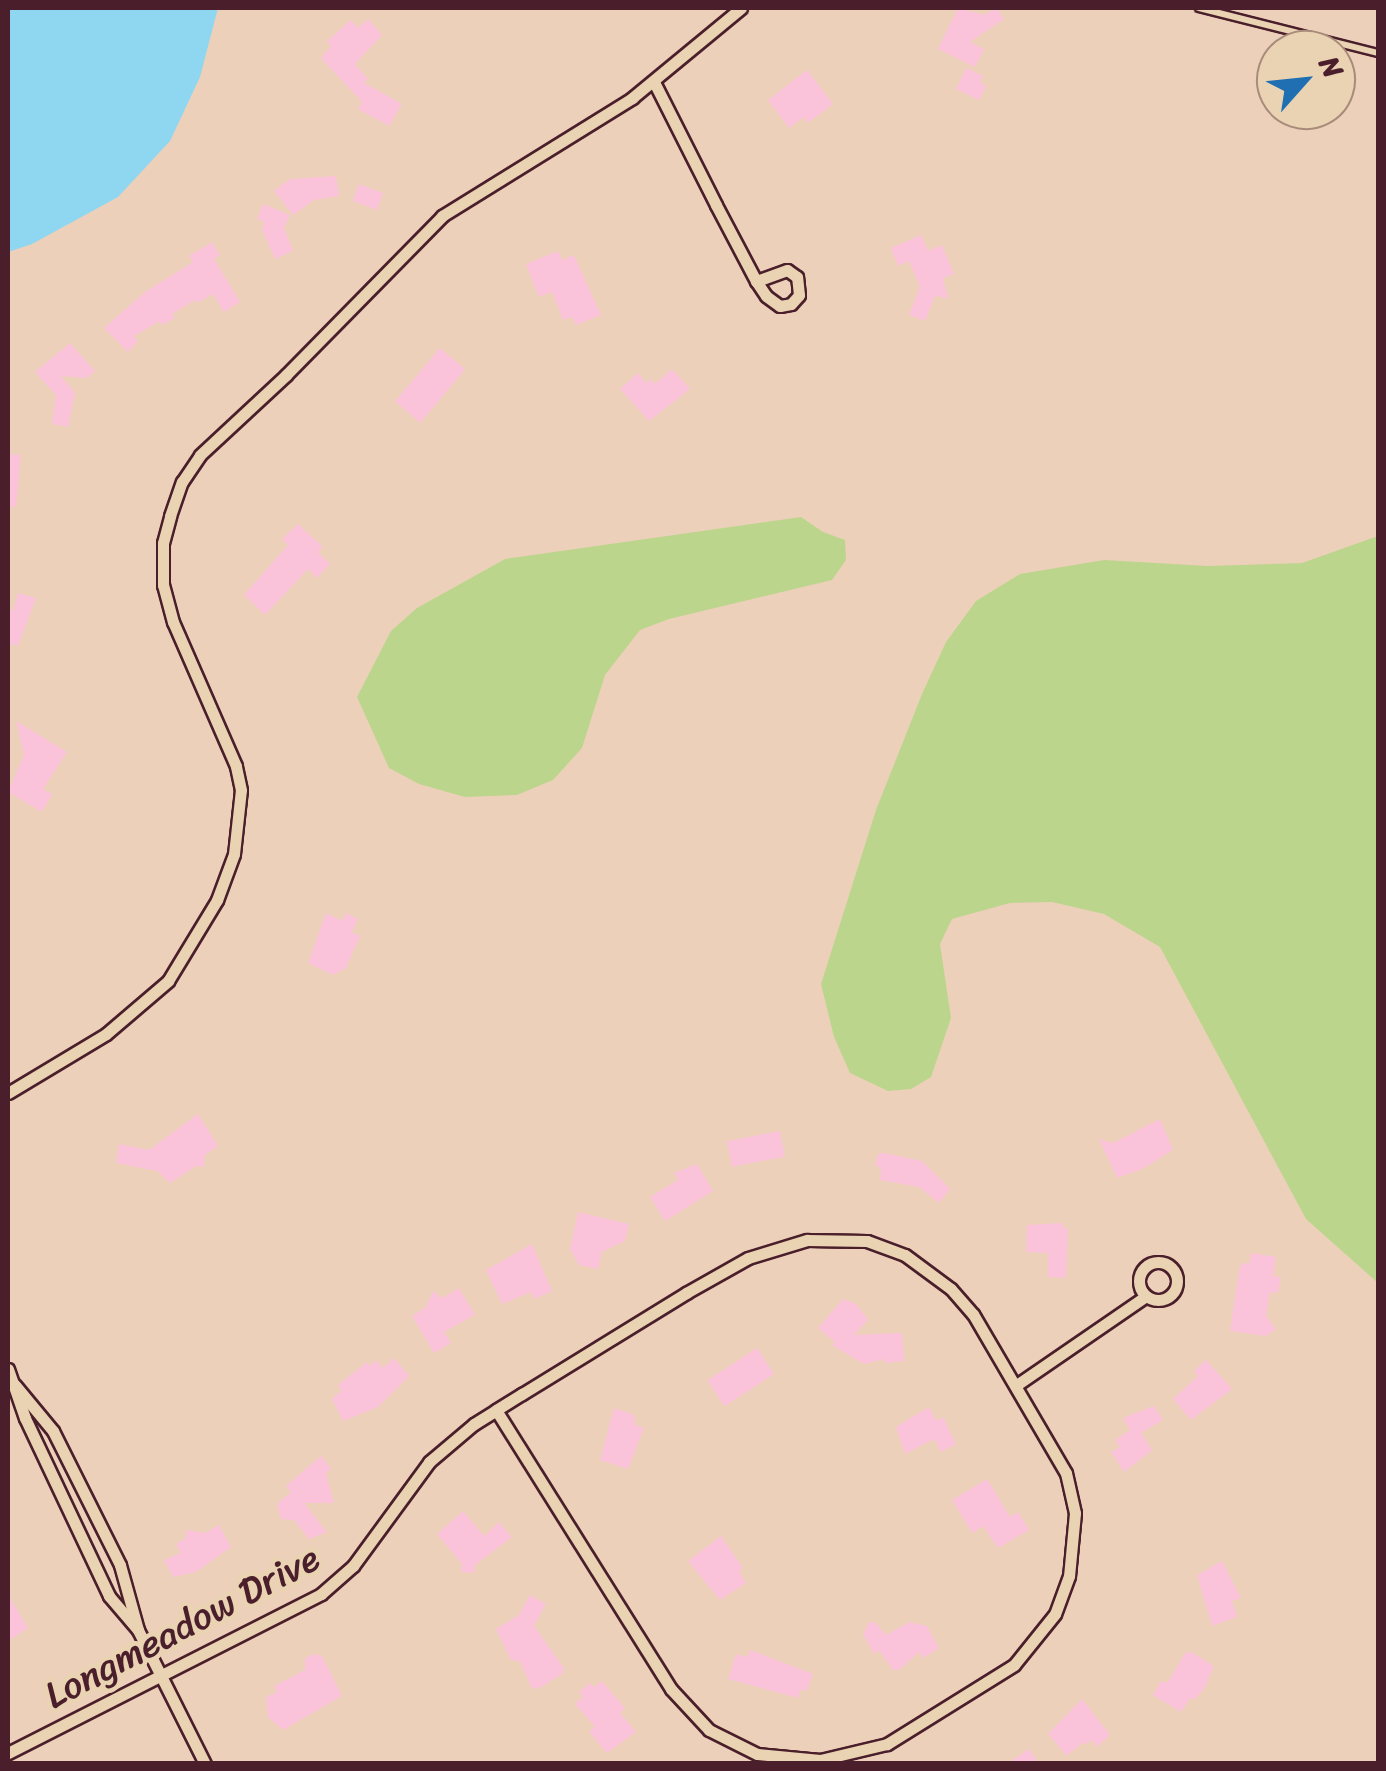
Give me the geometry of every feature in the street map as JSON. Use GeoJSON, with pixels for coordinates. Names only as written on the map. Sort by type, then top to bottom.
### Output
{"type":"FeatureCollection","features":[{"type":"Feature","properties":{"kind":"street"},"geometry":{"type":"LineString","coordinates":[[8,1093],[106,1034],[168,982],[218,900],[234,854],[241,790],[236,766],[183,647],[163,585],[163,544],[182,482],[212,442],[312,349],[431,225],[654,82],[741,8]]}},
{"type":"Feature","properties":{"kind":"street"},"geometry":{"type":"LineString","coordinates":[[654,82],[756,281]]}},
{"type":"Feature","properties":{"kind":"street","name":"Longmeadow Drive"},"geometry":{"type":"LineString","coordinates":[[8,1753],[339,1581],[429,1462],[496,1410],[748,1258],[807,1240],[867,1241],[904,1255],[934,1274],[973,1314],[1018,1384],[1066,1473],[1074,1502],[1073,1557],[1055,1614],[1028,1652],[982,1687],[887,1744],[820,1760],[786,1760],[741,1749],[709,1730],[684,1706],[496,1410]]}},
{"type":"Feature","properties":{"kind":"street"},"geometry":{"type":"LineString","coordinates":[[1018,1384],[1146,1296]]}},
{"type":"Feature","properties":{"kind":"street"},"geometry":{"type":"LineString","coordinates":[[8,1369],[25,1418],[109,1596],[138,1630]]}},
{"type":"Feature","properties":{"kind":"street"},"geometry":{"type":"LineString","coordinates":[[15,1384],[53,1431],[120,1565],[138,1630],[205,1764]]}},
{"type":"Feature","properties":{"kind":"lane"},"geometry":{"type":"LineString","coordinates":[[1199,8],[1378,54]]}},
{"type":"Feature","properties":{"kind":"green space"},"geometry":{"type":"Polygon","coordinates":[[[801,517],[823,532],[845,540],[846,560],[832,580],[669,619],[640,630],[605,675],[582,748],[553,780],[517,795],[465,797],[419,784],[389,768],[357,697],[391,631],[417,608],[505,559],[801,517]]]}},
{"type":"Feature","properties":{"kind":"green space"},"geometry":{"type":"Polygon","coordinates":[[[1378,536],[1378,1283],[1306,1219],[1160,947],[1104,914],[1052,902],[1010,903],[952,919],[940,944],[951,1018],[931,1077],[911,1089],[888,1091],[850,1073],[834,1037],[821,984],[876,810],[922,694],[946,642],[976,601],[1020,574],[1104,560],[1208,566],[1302,563],[1378,536]]]}},
{"type":"Feature","properties":{"kind":"water"},"geometry":{"type":"Polygon","coordinates":[[[8,8],[218,8],[200,77],[170,141],[118,197],[32,244],[8,252],[8,8]]]}},
{"type":"Feature","properties":{"kind":"building"},"geometry":{"type":"Polygon","coordinates":[[[958,8],[984,15],[996,8],[1004,19],[970,42],[984,49],[975,67],[938,49],[958,8]]]}},
{"type":"Feature","properties":{"kind":"building"},"geometry":{"type":"Polygon","coordinates":[[[368,19],[382,35],[355,64],[368,79],[364,83],[402,104],[389,126],[358,109],[362,102],[321,58],[331,46],[327,41],[351,20],[358,28],[368,19]]]}},
{"type":"Feature","properties":{"kind":"building"},"geometry":{"type":"Polygon","coordinates":[[[966,68],[983,76],[980,82],[986,86],[979,100],[956,89],[966,68]]]}},
{"type":"Feature","properties":{"kind":"building"},"geometry":{"type":"Polygon","coordinates":[[[807,70],[833,104],[808,123],[804,117],[789,128],[768,100],[807,70]]]}},
{"type":"Feature","properties":{"kind":"building"},"geometry":{"type":"Polygon","coordinates":[[[336,176],[339,196],[314,200],[293,215],[274,191],[290,179],[336,176]]]}},
{"type":"Feature","properties":{"kind":"building"},"geometry":{"type":"Polygon","coordinates":[[[359,184],[383,193],[377,210],[353,201],[359,184]]]}},
{"type":"Feature","properties":{"kind":"building"},"geometry":{"type":"Polygon","coordinates":[[[263,204],[290,215],[284,228],[293,251],[275,259],[262,229],[265,222],[257,219],[263,204]]]}},
{"type":"Feature","properties":{"kind":"building"},"geometry":{"type":"Polygon","coordinates":[[[921,235],[928,251],[942,245],[954,274],[943,278],[948,298],[935,296],[925,321],[909,315],[920,287],[909,261],[898,266],[891,248],[921,235]]]}},
{"type":"Feature","properties":{"kind":"building"},"geometry":{"type":"Polygon","coordinates":[[[212,242],[220,255],[214,259],[240,302],[224,312],[213,294],[197,303],[195,300],[172,314],[175,318],[162,325],[160,321],[134,336],[138,341],[128,352],[104,328],[145,292],[193,262],[189,256],[212,242]]]}},
{"type":"Feature","properties":{"kind":"building"},"geometry":{"type":"Polygon","coordinates":[[[558,251],[562,260],[574,255],[601,315],[576,325],[572,317],[563,320],[552,292],[539,297],[526,264],[558,251]]]}},
{"type":"Feature","properties":{"kind":"building"},"geometry":{"type":"Polygon","coordinates":[[[70,343],[95,371],[87,378],[61,376],[75,393],[68,427],[52,424],[56,395],[35,372],[70,343]]]}},
{"type":"Feature","properties":{"kind":"building"},"geometry":{"type":"Polygon","coordinates":[[[440,348],[465,369],[420,423],[395,402],[440,348]]]}},
{"type":"Feature","properties":{"kind":"building"},"geometry":{"type":"Polygon","coordinates":[[[672,369],[690,389],[649,421],[620,389],[638,373],[646,383],[651,379],[655,384],[672,369]]]}},
{"type":"Feature","properties":{"kind":"building"},"geometry":{"type":"Polygon","coordinates":[[[8,454],[21,455],[16,507],[8,506],[8,454]]]}},
{"type":"Feature","properties":{"kind":"building"},"geometry":{"type":"Polygon","coordinates":[[[298,524],[323,547],[318,552],[330,564],[317,578],[308,569],[265,615],[244,595],[288,545],[282,539],[298,524]]]}},
{"type":"Feature","properties":{"kind":"building"},"geometry":{"type":"Polygon","coordinates":[[[18,593],[36,598],[18,646],[8,643],[8,609],[13,611],[18,593]]]}},
{"type":"Feature","properties":{"kind":"building"},"geometry":{"type":"Polygon","coordinates":[[[16,721],[67,752],[43,789],[52,794],[42,812],[8,792],[24,755],[16,721]]]}},
{"type":"Feature","properties":{"kind":"building"},"geometry":{"type":"Polygon","coordinates":[[[326,913],[342,921],[346,913],[358,919],[352,932],[360,936],[346,968],[333,975],[308,963],[326,913]]]}},
{"type":"Feature","properties":{"kind":"building"},"geometry":{"type":"Polygon","coordinates":[[[198,1114],[218,1146],[205,1155],[204,1167],[196,1166],[170,1183],[157,1171],[116,1163],[119,1144],[149,1150],[198,1114]]]}},
{"type":"Feature","properties":{"kind":"building"},"geometry":{"type":"Polygon","coordinates":[[[1160,1119],[1173,1150],[1142,1169],[1117,1178],[1099,1139],[1113,1143],[1160,1119]]]}},
{"type":"Feature","properties":{"kind":"building"},"geometry":{"type":"Polygon","coordinates":[[[780,1131],[785,1157],[732,1167],[727,1141],[780,1131]]]}},
{"type":"Feature","properties":{"kind":"building"},"geometry":{"type":"Polygon","coordinates":[[[878,1154],[922,1161],[950,1189],[939,1203],[919,1187],[880,1180],[881,1167],[875,1166],[878,1154]]]}},
{"type":"Feature","properties":{"kind":"building"},"geometry":{"type":"Polygon","coordinates":[[[697,1164],[713,1191],[665,1221],[650,1197],[678,1180],[674,1173],[697,1164]]]}},
{"type":"Feature","properties":{"kind":"building"},"geometry":{"type":"Polygon","coordinates":[[[578,1212],[629,1224],[625,1241],[602,1252],[598,1269],[579,1265],[570,1249],[578,1212]]]}},
{"type":"Feature","properties":{"kind":"building"},"geometry":{"type":"Polygon","coordinates":[[[1063,1223],[1063,1228],[1068,1228],[1066,1278],[1048,1277],[1048,1253],[1026,1252],[1027,1225],[1063,1223]]]}},
{"type":"Feature","properties":{"kind":"building"},"geometry":{"type":"Polygon","coordinates":[[[532,1244],[552,1291],[534,1299],[531,1292],[502,1304],[486,1270],[532,1244]]]}},
{"type":"Feature","properties":{"kind":"building"},"geometry":{"type":"Polygon","coordinates":[[[1251,1253],[1276,1257],[1273,1276],[1281,1277],[1278,1293],[1270,1292],[1266,1316],[1276,1329],[1266,1336],[1230,1331],[1239,1271],[1242,1263],[1249,1264],[1251,1253]]]}},
{"type":"Feature","properties":{"kind":"building"},"geometry":{"type":"Polygon","coordinates":[[[459,1288],[475,1315],[444,1332],[451,1343],[434,1353],[412,1316],[425,1308],[433,1291],[442,1298],[459,1288]]]}},
{"type":"Feature","properties":{"kind":"building"},"geometry":{"type":"Polygon","coordinates":[[[843,1299],[856,1304],[868,1320],[854,1335],[902,1333],[904,1361],[884,1363],[884,1359],[864,1364],[832,1345],[835,1342],[818,1328],[843,1299]]]}},
{"type":"Feature","properties":{"kind":"building"},"geometry":{"type":"Polygon","coordinates":[[[757,1348],[774,1374],[724,1406],[708,1380],[757,1348]]]}},
{"type":"Feature","properties":{"kind":"building"},"geometry":{"type":"Polygon","coordinates":[[[394,1358],[409,1376],[378,1407],[343,1421],[332,1399],[342,1390],[338,1385],[367,1362],[370,1366],[376,1360],[383,1368],[394,1358]]]}},
{"type":"Feature","properties":{"kind":"building"},"geometry":{"type":"Polygon","coordinates":[[[1206,1360],[1232,1389],[1191,1420],[1173,1399],[1198,1376],[1194,1371],[1206,1360]]]}},
{"type":"Feature","properties":{"kind":"building"},"geometry":{"type":"Polygon","coordinates":[[[1154,1406],[1163,1420],[1141,1433],[1152,1450],[1124,1472],[1111,1452],[1120,1447],[1115,1440],[1130,1430],[1123,1418],[1154,1406]]]}},
{"type":"Feature","properties":{"kind":"building"},"geometry":{"type":"Polygon","coordinates":[[[929,1407],[936,1421],[943,1417],[956,1444],[941,1452],[934,1439],[905,1454],[896,1427],[929,1407]]]}},
{"type":"Feature","properties":{"kind":"building"},"geometry":{"type":"Polygon","coordinates":[[[614,1408],[634,1415],[635,1425],[644,1428],[628,1469],[600,1460],[614,1408]]]}},
{"type":"Feature","properties":{"kind":"building"},"geometry":{"type":"Polygon","coordinates":[[[321,1456],[331,1469],[326,1473],[334,1503],[304,1503],[327,1532],[309,1539],[294,1520],[281,1519],[277,1504],[291,1492],[286,1486],[321,1456]]]}},
{"type":"Feature","properties":{"kind":"building"},"geometry":{"type":"Polygon","coordinates":[[[987,1479],[1010,1517],[1018,1512],[1029,1530],[998,1548],[983,1526],[972,1533],[952,1500],[987,1479]]]}},
{"type":"Feature","properties":{"kind":"building"},"geometry":{"type":"Polygon","coordinates":[[[463,1511],[484,1536],[499,1522],[512,1537],[475,1565],[474,1573],[461,1572],[462,1564],[437,1534],[463,1511]]]}},
{"type":"Feature","properties":{"kind":"building"},"geometry":{"type":"Polygon","coordinates":[[[219,1525],[231,1547],[196,1572],[173,1577],[164,1560],[181,1553],[176,1544],[185,1539],[187,1530],[205,1533],[219,1525]]]}},
{"type":"Feature","properties":{"kind":"building"},"geometry":{"type":"Polygon","coordinates":[[[721,1536],[743,1568],[739,1571],[746,1583],[720,1600],[688,1561],[721,1536]]]}},
{"type":"Feature","properties":{"kind":"building"},"geometry":{"type":"Polygon","coordinates":[[[1222,1561],[1241,1598],[1232,1601],[1237,1617],[1212,1626],[1197,1575],[1222,1561]]]}},
{"type":"Feature","properties":{"kind":"building"},"geometry":{"type":"Polygon","coordinates":[[[8,1595],[28,1628],[8,1641],[8,1595]]]}},
{"type":"Feature","properties":{"kind":"building"},"geometry":{"type":"Polygon","coordinates":[[[530,1595],[546,1604],[534,1626],[564,1668],[562,1674],[538,1689],[531,1687],[520,1661],[511,1660],[496,1629],[519,1615],[530,1595]]]}},
{"type":"Feature","properties":{"kind":"building"},"geometry":{"type":"Polygon","coordinates":[[[869,1622],[876,1623],[886,1635],[909,1622],[927,1626],[939,1648],[923,1658],[919,1652],[899,1670],[893,1670],[879,1650],[874,1654],[863,1634],[869,1622]]]}},
{"type":"Feature","properties":{"kind":"building"},"geometry":{"type":"Polygon","coordinates":[[[750,1650],[813,1674],[807,1691],[801,1689],[798,1698],[728,1679],[736,1654],[747,1657],[750,1650]]]}},
{"type":"Feature","properties":{"kind":"building"},"geometry":{"type":"Polygon","coordinates":[[[1191,1652],[1214,1666],[1204,1689],[1194,1700],[1190,1698],[1181,1712],[1153,1695],[1160,1682],[1168,1682],[1185,1653],[1191,1652]]]}},
{"type":"Feature","properties":{"kind":"building"},"geometry":{"type":"Polygon","coordinates":[[[322,1656],[342,1696],[283,1730],[268,1717],[266,1697],[277,1692],[274,1686],[305,1670],[305,1658],[322,1656]]]}},
{"type":"Feature","properties":{"kind":"building"},"geometry":{"type":"Polygon","coordinates":[[[602,1681],[625,1708],[620,1713],[636,1732],[607,1753],[589,1732],[595,1727],[575,1704],[583,1697],[579,1692],[590,1683],[594,1687],[602,1681]]]}},
{"type":"Feature","properties":{"kind":"building"},"geometry":{"type":"Polygon","coordinates":[[[1082,1699],[1110,1735],[1097,1747],[1092,1740],[1086,1745],[1083,1742],[1067,1756],[1048,1734],[1082,1699]]]}},
{"type":"Feature","properties":{"kind":"building"},"geometry":{"type":"Polygon","coordinates":[[[1029,1749],[1039,1764],[1007,1764],[1029,1749]]]}}]}
